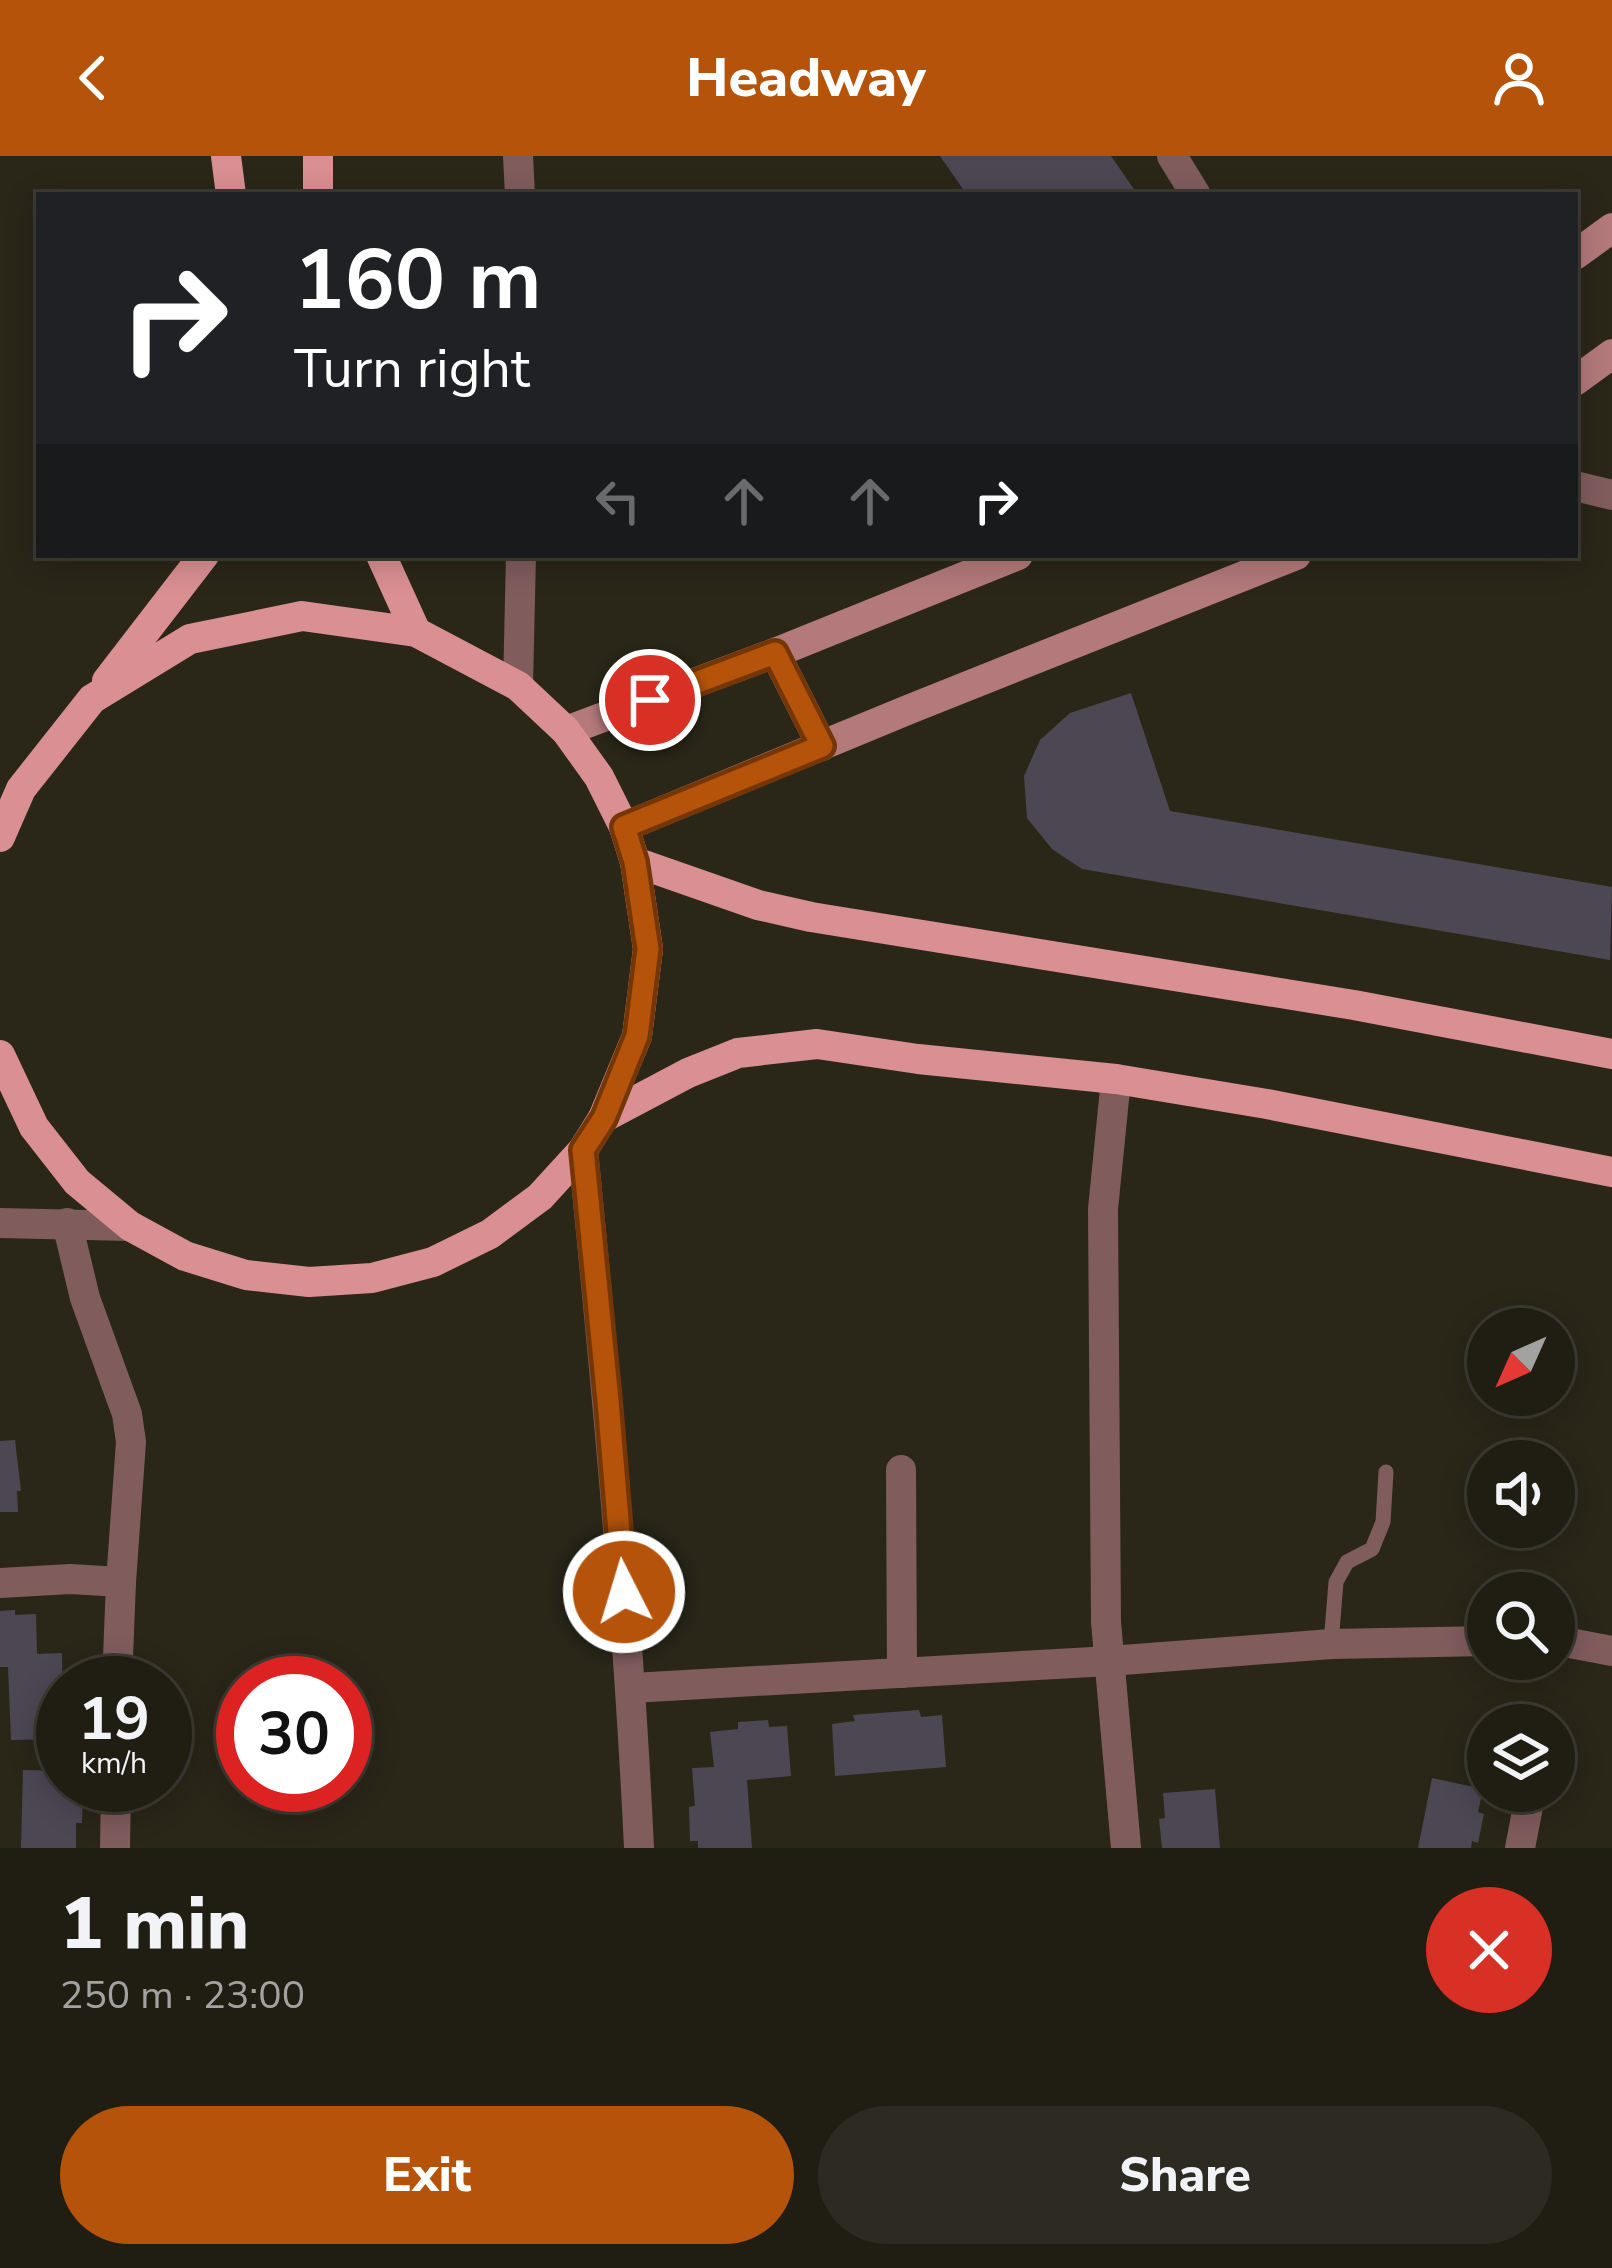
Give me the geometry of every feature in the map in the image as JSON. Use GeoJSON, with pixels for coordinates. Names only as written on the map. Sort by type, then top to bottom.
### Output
{"type":"FeatureCollection","features":[{"type":"Feature","properties":{"kind":"main road"},"geometry":{"type":"LineString","coordinates":[[226,156],[231,192]]}},
{"type":"Feature","properties":{"kind":"main road"},"geometry":{"type":"LineString","coordinates":[[317,156],[318,192]]}},
{"type":"Feature","properties":{"kind":"main road"},"geometry":{"type":"LineString","coordinates":[[1578,253],[1612,228]]}},
{"type":"Feature","properties":{"kind":"main road"},"geometry":{"type":"LineString","coordinates":[[1578,379],[1612,354]]}},
{"type":"Feature","properties":{"kind":"main road"},"geometry":{"type":"LineString","coordinates":[[0,837],[10,795],[92,700],[203,558]]}},
{"type":"Feature","properties":{"kind":"main road"},"geometry":{"type":"LineString","coordinates":[[382,558],[416,632]]}},
{"type":"Feature","properties":{"kind":"main road"},"geometry":{"type":"LineString","coordinates":[[566,731],[1011,558]]}},
{"type":"Feature","properties":{"kind":"main road"},"geometry":{"type":"LineString","coordinates":[[624,827],[1289,558]]}},
{"type":"Feature","properties":{"kind":"main road"},"geometry":{"type":"LineString","coordinates":[[1,1061],[34,1127],[77,1181],[130,1226],[185,1256],[246,1275],[309,1282],[372,1278],[433,1262],[490,1234],[540,1197],[583,1150],[604,1118],[637,1036],[648,949],[635,862],[624,827],[599,776],[566,731],[518,686],[416,632],[302,616],[190,639],[92,700]]}},
{"type":"Feature","properties":{"kind":"main road"},"geometry":{"type":"LineString","coordinates":[[775,653],[822,746]]}},
{"type":"Feature","properties":{"kind":"main road"},"geometry":{"type":"LineString","coordinates":[[635,862],[758,905],[811,917],[1331,1001],[1612,1054]]}},
{"type":"Feature","properties":{"kind":"main road"},"geometry":{"type":"LineString","coordinates":[[604,1118],[688,1073],[738,1053],[817,1044],[1117,1079],[1612,1172]]}},
{"type":"Feature","properties":{"kind":"street"},"geometry":{"type":"LineString","coordinates":[[518,156],[520,192]]}},
{"type":"Feature","properties":{"kind":"street"},"geometry":{"type":"LineString","coordinates":[[1172,156],[1194,192]]}},
{"type":"Feature","properties":{"kind":"street"},"geometry":{"type":"LineString","coordinates":[[1578,487],[1612,495]]}},
{"type":"Feature","properties":{"kind":"street"},"geometry":{"type":"LineString","coordinates":[[518,686],[521,558]]}},
{"type":"Feature","properties":{"kind":"street"},"geometry":{"type":"LineString","coordinates":[[1117,1079],[1103,1210],[1106,1622],[1126,1848]]}},
{"type":"Feature","properties":{"kind":"street"},"geometry":{"type":"LineString","coordinates":[[583,1150],[632,1688],[639,1848]]}},
{"type":"Feature","properties":{"kind":"street"},"geometry":{"type":"LineString","coordinates":[[0,1223],[130,1226]]}},
{"type":"Feature","properties":{"kind":"street"},"geometry":{"type":"LineString","coordinates":[[67,1223],[85,1298],[127,1414],[131,1442],[118,1656]]}},
{"type":"Feature","properties":{"kind":"street"},"geometry":{"type":"LineString","coordinates":[[901,1470],[902,1673]]}},
{"type":"Feature","properties":{"kind":"street"},"geometry":{"type":"LineString","coordinates":[[0,1583],[121,1582]]}},
{"type":"Feature","properties":{"kind":"street"},"geometry":{"type":"LineString","coordinates":[[632,1688],[1331,1644],[1467,1641]]}},
{"type":"Feature","properties":{"kind":"street"},"geometry":{"type":"LineString","coordinates":[[1575,1644],[1612,1651]]}},
{"type":"Feature","properties":{"kind":"street"},"geometry":{"type":"LineString","coordinates":[[115,1848],[116,1812]]}},
{"type":"Feature","properties":{"kind":"street"},"geometry":{"type":"LineString","coordinates":[[1520,1848],[1527,1812]]}},
{"type":"Feature","properties":{"kind":"lane"},"geometry":{"type":"LineString","coordinates":[[1331,1644],[1336,1582],[1347,1562],[1372,1550],[1383,1522],[1386,1472]]}},
{"type":"Feature","properties":{"kind":"building"},"geometry":{"type":"Polygon","coordinates":[[[940,156],[1111,156],[1136,192],[965,192],[940,156]]]}},
{"type":"Feature","properties":{"kind":"building"},"geometry":{"type":"Polygon","coordinates":[[[1131,693],[1170,811],[1612,887],[1610,960],[1082,869],[1052,849],[1027,818],[1024,776],[1040,740],[1070,713],[1131,693]]]}},
{"type":"Feature","properties":{"kind":"building"},"geometry":{"type":"Polygon","coordinates":[[[15,1440],[21,1491],[17,1491],[18,1512],[0,1512],[0,1441],[15,1440]]]}},
{"type":"Feature","properties":{"kind":"building"},"geometry":{"type":"Polygon","coordinates":[[[0,1611],[36,1614],[37,1654],[62,1653],[36,1656],[36,1740],[11,1740],[8,1667],[0,1667],[0,1611]]]}},
{"type":"Feature","properties":{"kind":"building"},"geometry":{"type":"Polygon","coordinates":[[[919,1710],[921,1717],[942,1715],[946,1767],[835,1776],[832,1724],[855,1721],[853,1715],[919,1710]]]}},
{"type":"Feature","properties":{"kind":"building"},"geometry":{"type":"Polygon","coordinates":[[[768,1720],[769,1727],[787,1726],[791,1776],[747,1780],[752,1848],[698,1848],[698,1841],[690,1841],[689,1807],[695,1806],[692,1768],[714,1767],[710,1732],[738,1729],[738,1722],[768,1720]]]}},
{"type":"Feature","properties":{"kind":"building"},"geometry":{"type":"Polygon","coordinates":[[[23,1770],[36,1770],[36,1812],[82,1812],[82,1823],[76,1823],[76,1848],[21,1848],[23,1770]]]}},
{"type":"Feature","properties":{"kind":"building"},"geometry":{"type":"Polygon","coordinates":[[[1432,1778],[1467,1786],[1467,1812],[1484,1814],[1478,1843],[1472,1841],[1471,1848],[1418,1848],[1432,1778]]]}},
{"type":"Feature","properties":{"kind":"building"},"geometry":{"type":"Polygon","coordinates":[[[1215,1789],[1220,1848],[1162,1848],[1163,1793],[1215,1789]]]}},
{"type":"Feature","properties":{"kind":"route"},"geometry":{"type":"LineString","coordinates":[[624,1592],[583,1150],[604,1118],[637,1036],[648,949],[635,862],[624,827],[822,746],[775,653],[650,700]]}}]}
